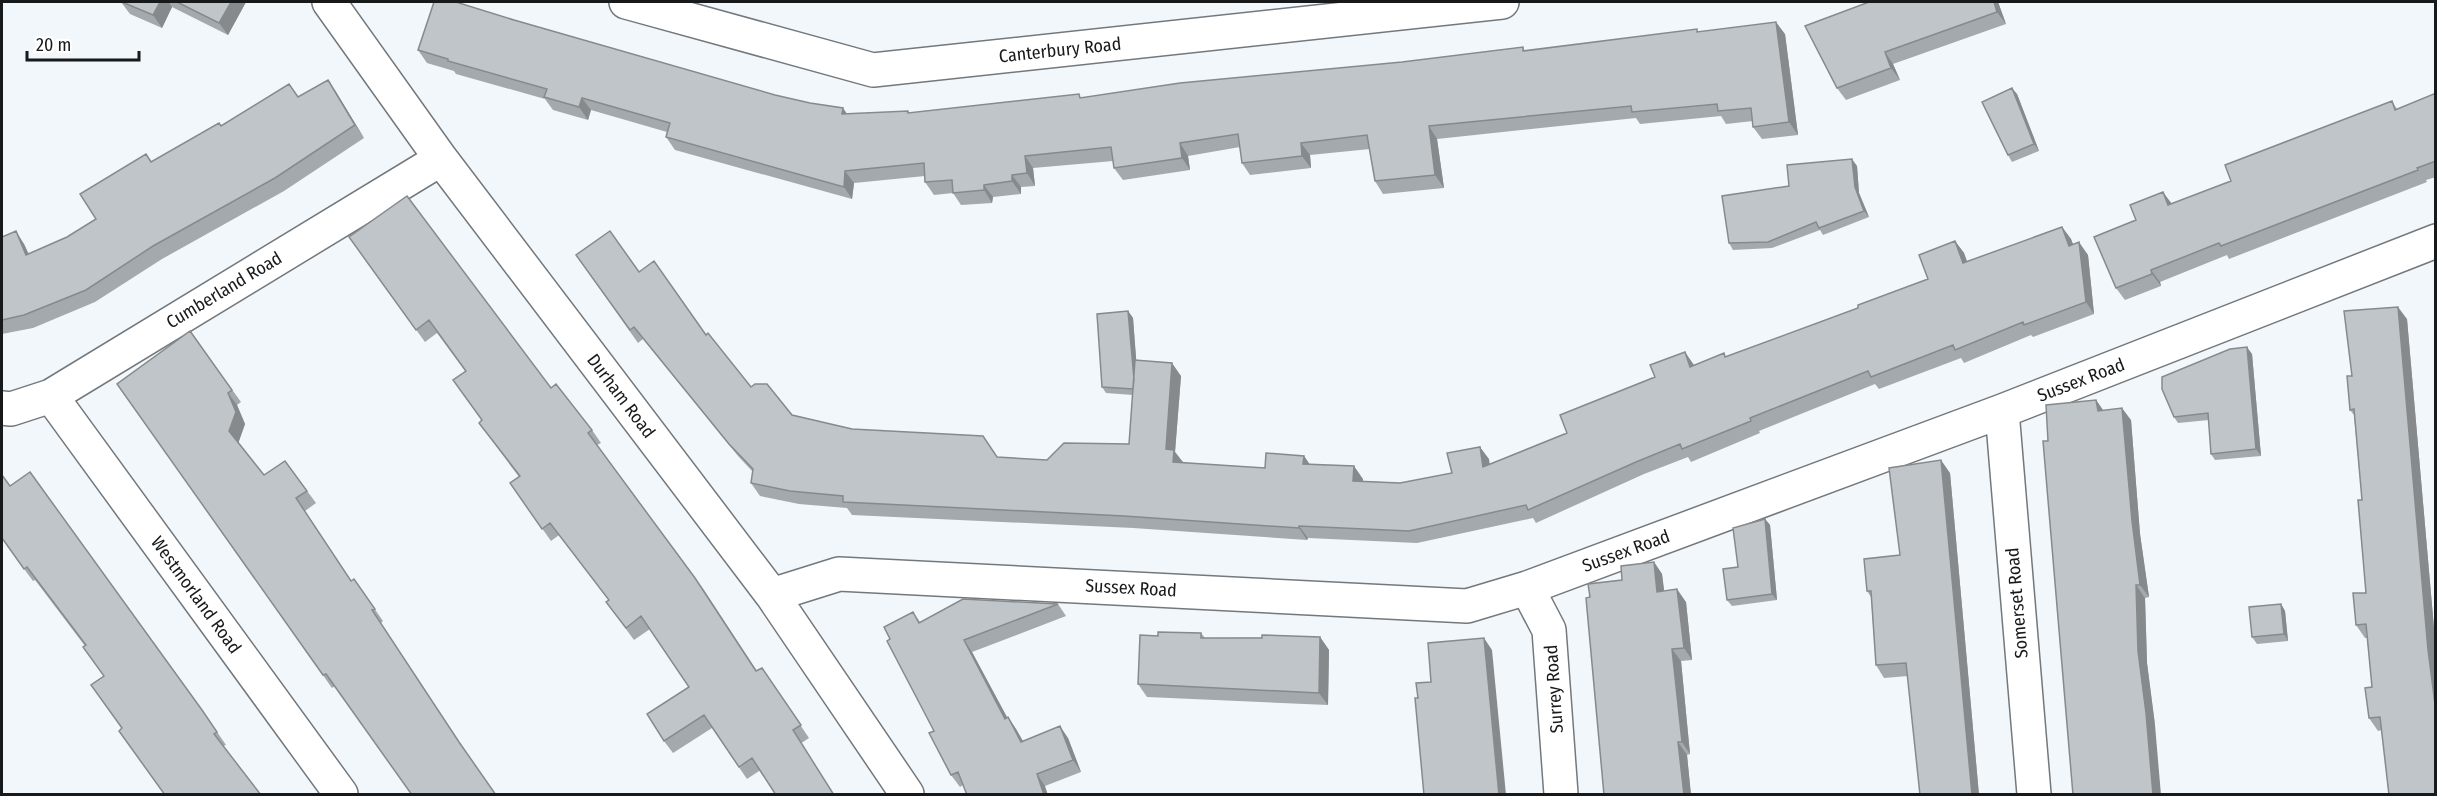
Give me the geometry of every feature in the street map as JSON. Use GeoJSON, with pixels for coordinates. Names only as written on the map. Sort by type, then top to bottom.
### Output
{"type":"FeatureCollection","features":[{"type":"Feature","properties":{"kind":"street","name":"Durham Road"},"geometry":{"type":"LineString","coordinates":[[329,2],[441,159],[772,595],[907,795]]}},
{"type":"Feature","properties":{"kind":"street","name":"Canterbury Road"},"geometry":{"type":"LineString","coordinates":[[626,2],[873,70],[1502,2]]}},
{"type":"Feature","properties":{"kind":"street","name":"Cumberland Road"},"geometry":{"type":"LineString","coordinates":[[2,408],[11,409],[51,396],[441,159]]}},
{"type":"Feature","properties":{"kind":"street","name":"Sussex Road"},"geometry":{"type":"LineString","coordinates":[[772,595],[839,574],[1467,606],[1527,588],[2002,411],[2436,241]]}},
{"type":"Feature","properties":{"kind":"street","name":"Westmorland Road"},"geometry":{"type":"LineString","coordinates":[[51,396],[341,795]]}},
{"type":"Feature","properties":{"kind":"street","name":"Somerset Road"},"geometry":{"type":"LineString","coordinates":[[2002,411],[2034,795]]}},
{"type":"Feature","properties":{"kind":"street","name":"Surrey Road"},"geometry":{"type":"LineString","coordinates":[[1527,588],[1549,630],[1561,795]]}},
{"type":"Feature","properties":{"kind":"building"},"geometry":{"type":"Polygon","coordinates":[[[122,2],[160,2],[153,15],[122,2]]]}},
{"type":"Feature","properties":{"kind":"building"},"geometry":{"type":"Polygon","coordinates":[[[177,2],[231,2],[219,23],[177,2]]]}},
{"type":"Feature","properties":{"kind":"building"},"geometry":{"type":"Polygon","coordinates":[[[434,2],[456,2],[775,95],[843,108],[842,114],[908,111],[908,113],[1079,94],[1080,98],[1180,83],[1402,62],[1523,47],[1523,51],[1697,29],[1697,32],[1776,22],[1789,122],[1753,127],[1751,108],[1718,111],[1717,104],[1632,112],[1631,106],[1429,126],[1435,175],[1375,181],[1367,135],[1301,143],[1302,156],[1242,163],[1238,134],[1180,143],[1182,158],[1114,168],[1111,147],[1025,156],[1027,173],[1012,175],[1012,181],[984,185],[984,190],[953,193],[952,180],[925,182],[924,163],[845,171],[844,187],[666,137],[670,123],[582,98],[579,107],[544,97],[547,89],[448,61],[448,59],[418,50],[434,2]]]}},
{"type":"Feature","properties":{"kind":"building"},"geometry":{"type":"Polygon","coordinates":[[[1869,2],[1994,2],[1997,12],[1885,52],[1891,68],[1837,88],[1805,26],[1869,2]]]}},
{"type":"Feature","properties":{"kind":"building"},"geometry":{"type":"Polygon","coordinates":[[[328,80],[355,125],[275,178],[153,246],[86,290],[24,315],[2,320],[2,237],[16,231],[26,255],[67,237],[96,219],[80,194],[146,154],[151,162],[219,123],[221,126],[289,84],[298,97],[328,80]]]}},
{"type":"Feature","properties":{"kind":"building"},"geometry":{"type":"Polygon","coordinates":[[[2012,88],[2034,144],[2008,155],[1982,102],[2012,88]]]}},
{"type":"Feature","properties":{"kind":"building"},"geometry":{"type":"Polygon","coordinates":[[[2436,93],[2436,161],[2221,246],[2219,243],[2151,270],[2152,274],[2116,288],[2094,237],[2136,220],[2130,205],[2163,192],[2168,205],[2231,181],[2225,165],[2392,101],[2395,110],[2436,93]]]}},
{"type":"Feature","properties":{"kind":"building"},"geometry":{"type":"Polygon","coordinates":[[[1852,159],[1855,187],[1864,211],[1819,228],[1816,222],[1768,242],[1729,243],[1722,196],[1789,186],[1787,165],[1852,159]]]}},
{"type":"Feature","properties":{"kind":"building"},"geometry":{"type":"Polygon","coordinates":[[[407,196],[551,388],[556,384],[592,430],[588,433],[695,578],[756,671],[762,668],[801,725],[793,730],[834,795],[776,795],[752,758],[739,767],[704,715],[664,741],[647,714],[689,687],[641,616],[626,628],[606,602],[609,600],[550,523],[542,529],[510,483],[520,476],[479,423],[482,420],[453,380],[466,371],[429,320],[416,330],[349,237],[407,196]]]}},
{"type":"Feature","properties":{"kind":"building"},"geometry":{"type":"Polygon","coordinates":[[[2062,227],[2069,246],[2079,242],[2086,302],[2024,325],[2023,322],[1955,350],[1953,345],[1871,377],[1868,371],[1750,418],[1751,421],[1682,449],[1680,444],[1528,510],[1526,505],[1409,531],[1299,526],[1299,528],[1124,516],[843,502],[843,496],[790,491],[751,483],[753,469],[729,444],[634,327],[630,330],[576,255],[610,231],[639,272],[654,261],[706,335],[708,333],[751,387],[755,384],[767,384],[792,415],[852,429],[983,436],[997,457],[1047,460],[1064,443],[1129,444],[1135,360],[1172,363],[1166,449],[1174,450],[1173,462],[1265,468],[1266,453],[1304,456],[1303,464],[1354,466],[1353,481],[1400,483],[1452,473],[1447,453],[1480,447],[1483,467],[1567,433],[1560,415],[1655,377],[1650,365],[1685,352],[1690,367],[1724,353],[1725,357],[1858,308],[1858,305],[1928,279],[1919,255],[1955,241],[1963,263],[2062,227]]]}},
{"type":"Feature","properties":{"kind":"building"},"geometry":{"type":"Polygon","coordinates":[[[2398,307],[2428,650],[2436,712],[2436,795],[2389,795],[2380,717],[2369,718],[2365,688],[2372,687],[2366,624],[2356,625],[2353,593],[2366,593],[2358,500],[2362,500],[2354,409],[2350,410],[2347,376],[2352,376],[2344,311],[2398,307]]]}},
{"type":"Feature","properties":{"kind":"building"},"geometry":{"type":"Polygon","coordinates":[[[1128,311],[1133,389],[1102,387],[1097,314],[1128,311]]]}},
{"type":"Feature","properties":{"kind":"building"},"geometry":{"type":"Polygon","coordinates":[[[190,331],[232,390],[228,393],[236,412],[229,431],[264,475],[285,461],[307,491],[296,498],[351,581],[354,579],[375,609],[372,610],[496,795],[412,795],[326,674],[323,675],[117,384],[190,331]]]}},
{"type":"Feature","properties":{"kind":"building"},"geometry":{"type":"Polygon","coordinates":[[[2247,347],[2256,449],[2211,454],[2208,413],[2174,417],[2162,389],[2162,377],[2230,349],[2247,347]]]}},
{"type":"Feature","properties":{"kind":"building"},"geometry":{"type":"Polygon","coordinates":[[[2096,400],[2098,411],[2122,408],[2140,585],[2136,585],[2138,651],[2153,795],[2073,795],[2043,441],[2048,441],[2046,405],[2096,400]]]}},
{"type":"Feature","properties":{"kind":"building"},"geometry":{"type":"Polygon","coordinates":[[[1941,460],[1972,795],[1920,795],[1906,663],[1876,665],[1871,591],[1867,591],[1864,559],[1900,555],[1889,468],[1941,460]]]}},
{"type":"Feature","properties":{"kind":"building"},"geometry":{"type":"Polygon","coordinates":[[[30,472],[202,710],[217,732],[214,734],[261,795],[165,795],[119,731],[122,728],[91,685],[104,676],[83,647],[86,645],[27,567],[24,569],[2,538],[2,475],[10,486],[30,472]]]}},
{"type":"Feature","properties":{"kind":"building"},"geometry":{"type":"Polygon","coordinates":[[[1765,519],[1772,594],[1727,600],[1723,569],[1738,567],[1733,528],[1765,519]]]}},
{"type":"Feature","properties":{"kind":"building"},"geometry":{"type":"Polygon","coordinates":[[[1654,562],[1657,592],[1677,589],[1684,648],[1672,649],[1682,742],[1678,742],[1684,795],[1604,795],[1586,598],[1590,597],[1588,584],[1622,580],[1621,566],[1654,562]]]}},
{"type":"Feature","properties":{"kind":"building"},"geometry":{"type":"Polygon","coordinates":[[[963,599],[1058,604],[964,640],[1005,719],[1008,717],[1021,742],[1060,726],[1073,760],[1037,774],[1044,795],[967,795],[958,772],[951,775],[929,733],[934,731],[887,641],[890,639],[884,627],[913,612],[919,623],[963,599]]]}},
{"type":"Feature","properties":{"kind":"building"},"geometry":{"type":"Polygon","coordinates":[[[2281,604],[2284,634],[2252,637],[2249,607],[2281,604]]]}},
{"type":"Feature","properties":{"kind":"building"},"geometry":{"type":"Polygon","coordinates":[[[1158,632],[1201,633],[1201,638],[1262,638],[1262,635],[1320,637],[1319,693],[1138,684],[1140,635],[1158,636],[1158,632]]]}},
{"type":"Feature","properties":{"kind":"building"},"geometry":{"type":"Polygon","coordinates":[[[1484,638],[1499,795],[1424,795],[1415,698],[1418,698],[1416,683],[1431,682],[1428,643],[1484,638]]]}}]}
